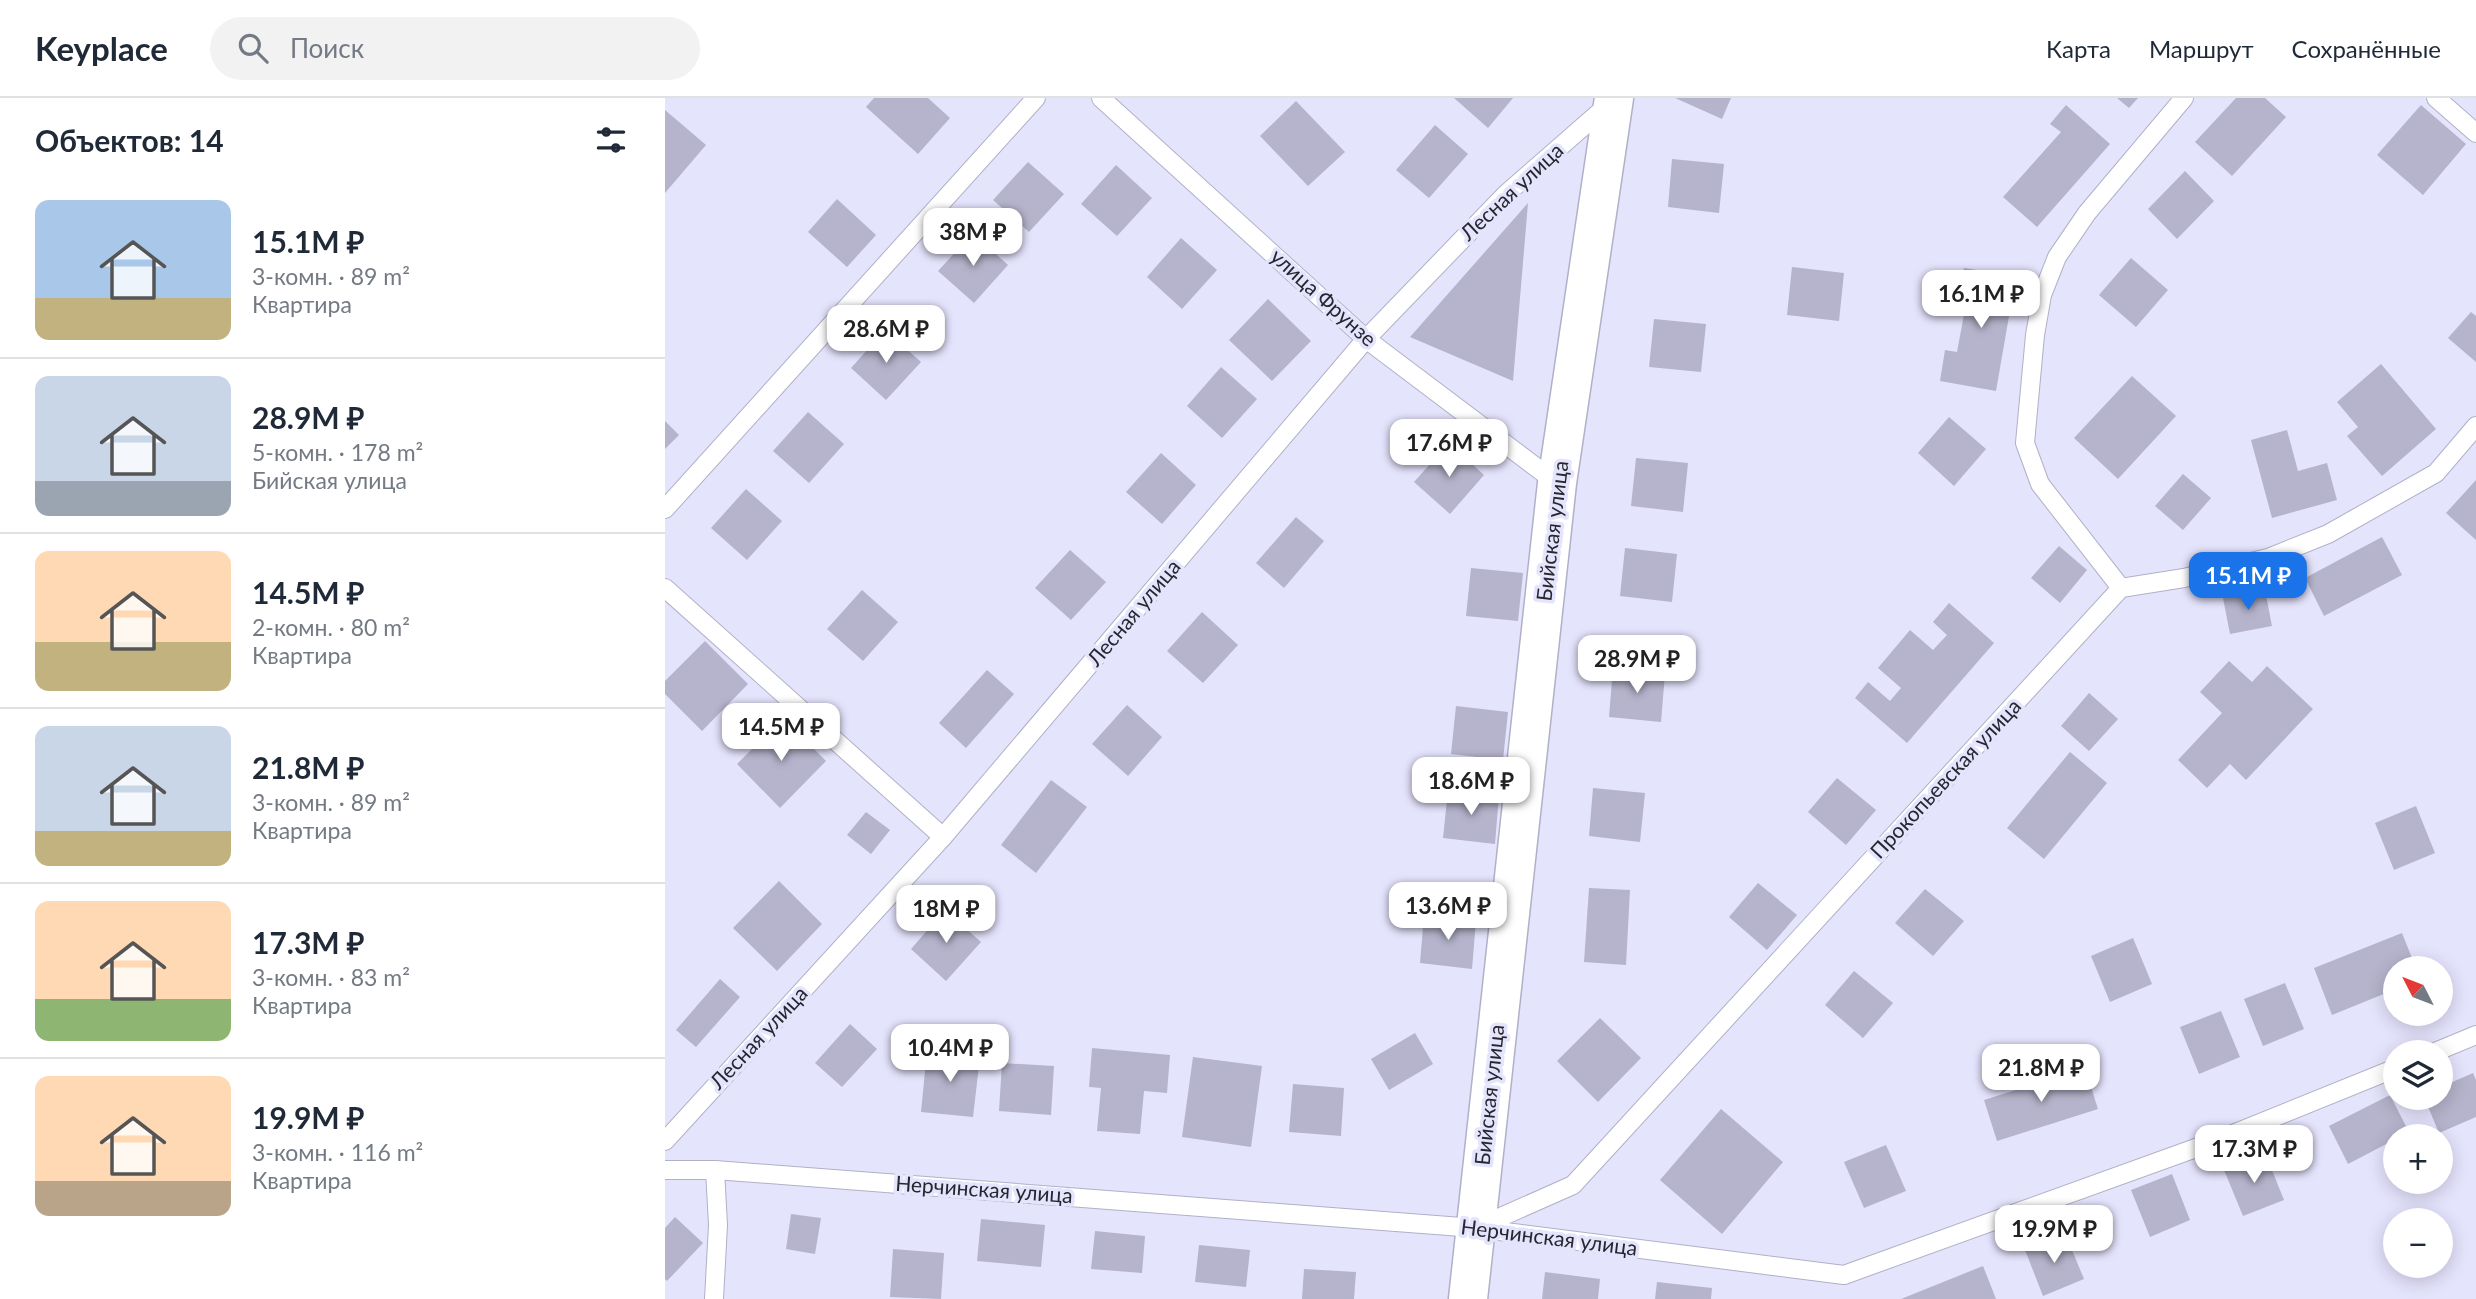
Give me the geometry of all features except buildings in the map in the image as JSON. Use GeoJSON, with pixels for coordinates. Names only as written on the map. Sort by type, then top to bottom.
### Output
{"type":"FeatureCollection","features":[{"type":"Feature","properties":{"kind":"street","name":"Бийская улица"},"geometry":{"type":"LineString","coordinates":[[1468,1299],[1557,483],[1614,99]]}},
{"type":"Feature","properties":{"kind":"lane"},"geometry":{"type":"LineString","coordinates":[[665,509],[1036,98]]}},
{"type":"Feature","properties":{"kind":"lane","name":"улица Фрунзе"},"geometry":{"type":"LineString","coordinates":[[1101,98],[1366,339],[1557,483]]}},
{"type":"Feature","properties":{"kind":"lane"},"geometry":{"type":"LineString","coordinates":[[2184,98],[2087,213],[2057,257],[2042,295],[2035,335],[2025,443],[2040,484],[2121,588],[2184,578],[2268,558],[2328,534],[2436,473],[2476,426]]}},
{"type":"Feature","properties":{"kind":"lane"},"geometry":{"type":"LineString","coordinates":[[2436,98],[2476,133]]}},
{"type":"Feature","properties":{"kind":"lane","name":"Лесная улица"},"geometry":{"type":"LineString","coordinates":[[665,1141],[943,837],[1366,339],[1506,194],[1614,99]]}},
{"type":"Feature","properties":{"kind":"lane"},"geometry":{"type":"LineString","coordinates":[[665,588],[943,837]]}},
{"type":"Feature","properties":{"kind":"lane","name":"Прокопьевская улица"},"geometry":{"type":"LineString","coordinates":[[1475,1228],[1573,1185],[2121,588]]}},
{"type":"Feature","properties":{"kind":"lane"},"geometry":{"type":"LineString","coordinates":[[2453,1045],[2476,1035]]}},
{"type":"Feature","properties":{"kind":"lane","name":"Нерчинская улица"},"geometry":{"type":"LineString","coordinates":[[665,1170],[715,1170],[1475,1228],[1844,1275],[2218,1140],[2383,1073]]}},
{"type":"Feature","properties":{"kind":"lane"},"geometry":{"type":"LineString","coordinates":[[714,1299],[719,1225],[715,1170]]}}]}
